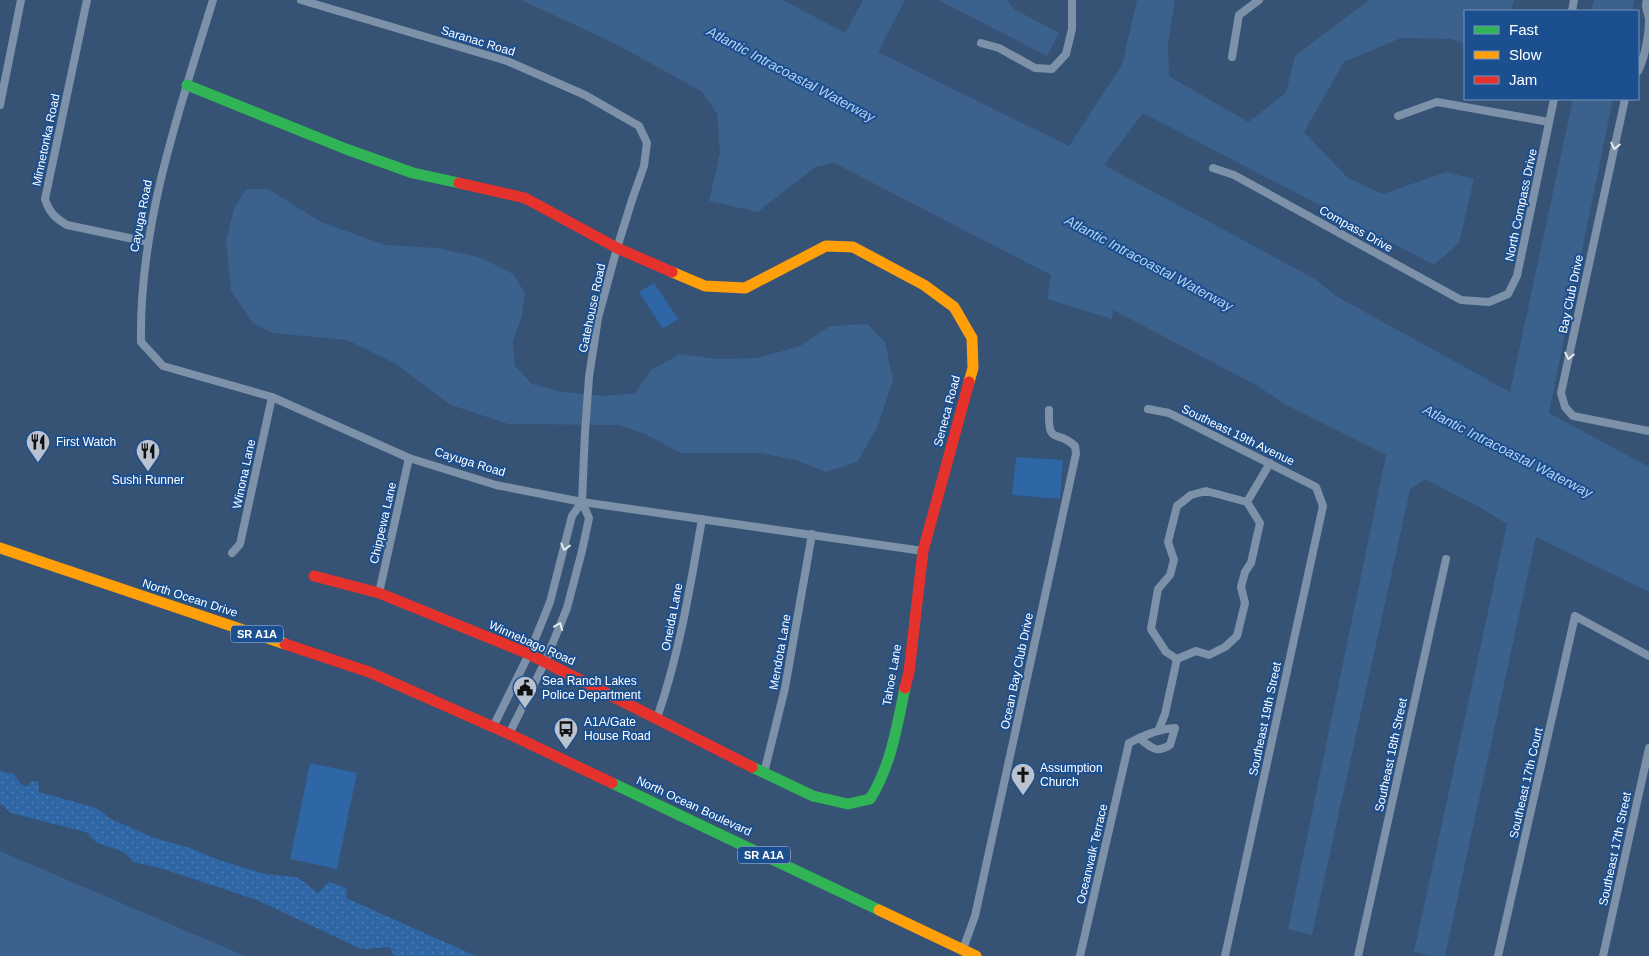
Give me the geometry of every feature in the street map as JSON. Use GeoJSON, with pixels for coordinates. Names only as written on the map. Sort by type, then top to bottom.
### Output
{"type":"FeatureCollection","features":[{"type":"Feature","properties":{"kind":"street"},"geometry":{"type":"LineString","coordinates":[[0,105],[21,0]]}},
{"type":"Feature","properties":{"kind":"street","name":"Minnetonka Road"},"geometry":{"type":"LineString","coordinates":[[87,0],[45,199],[48,210],[67,225],[148,242]]}},
{"type":"Feature","properties":{"kind":"street","name":"Cayuga Road"},"geometry":{"type":"LineString","coordinates":[[214,0],[171,139],[148,242],[140,310],[141,342],[163,366],[272,397],[409,458],[496,486],[582,502]]}},
{"type":"Feature","properties":{"kind":"street","name":"Saranac Road"},"geometry":{"type":"LineString","coordinates":[[301,0],[508,61],[585,95],[639,126]]}},
{"type":"Feature","properties":{"kind":"street"},"geometry":{"type":"LineString","coordinates":[[981,43],[999,48],[1035,68],[1052,69],[1066,54],[1072,30],[1072,0]]}},
{"type":"Feature","properties":{"kind":"street"},"geometry":{"type":"LineString","coordinates":[[1232,57],[1239,15],[1259,0]]}},
{"type":"Feature","properties":{"kind":"street"},"geometry":{"type":"LineString","coordinates":[[1639,69],[1648,34],[1649,19],[1645,8],[1647,0]]}},
{"type":"Feature","properties":{"kind":"street"},"geometry":{"type":"LineString","coordinates":[[187,85],[346,149],[413,173],[525,198],[617,248]]}},
{"type":"Feature","properties":{"kind":"street","name":"North Compass Drive"},"geometry":{"type":"LineString","coordinates":[[1489,302],[1508,294],[1518,276],[1554,100]]}},
{"type":"Feature","properties":{"kind":"street","name":"Bay Club Drive"},"geometry":{"type":"LineString","coordinates":[[1625,100],[1561,393],[1565,407],[1573,416],[1649,431]]}},
{"type":"Feature","properties":{"kind":"street"},"geometry":{"type":"LineString","coordinates":[[1398,116],[1437,102],[1549,122]]}},
{"type":"Feature","properties":{"kind":"street","name":"Gatehouse Road"},"geometry":{"type":"LineString","coordinates":[[509,734],[545,662],[567,608],[582,551],[589,518],[582,502],[589,377],[598,318],[617,248],[644,166],[647,143],[639,126]]}},
{"type":"Feature","properties":{"kind":"street","name":"Compass Drive"},"geometry":{"type":"LineString","coordinates":[[1214,168],[1234,174],[1462,300],[1489,302]]}},
{"type":"Feature","properties":{"kind":"street","name":"Seneca Road"},"geometry":{"type":"LineString","coordinates":[[617,248],[705,286],[745,288],[826,246],[853,247],[924,285],[954,307],[972,338],[973,368],[923,551]]}},
{"type":"Feature","properties":{"kind":"street","name":"Winona Lane"},"geometry":{"type":"LineString","coordinates":[[232,553],[240,544],[272,397]]}},
{"type":"Feature","properties":{"kind":"street","name":"Southeast 19th Avenue"},"geometry":{"type":"LineString","coordinates":[[1148,409],[1169,413],[1316,487]]}},
{"type":"Feature","properties":{"kind":"street","name":"Ocean Bay Club Drive"},"geometry":{"type":"LineString","coordinates":[[963,949],[975,916],[1076,454],[1075,446],[1054,435],[1049,429],[1049,410]]}},
{"type":"Feature","properties":{"kind":"street","name":"Chippewa Lane"},"geometry":{"type":"LineString","coordinates":[[379,593],[409,458]]}},
{"type":"Feature","properties":{"kind":"street"},"geometry":{"type":"LineString","coordinates":[[1247,502],[1270,463]]}},
{"type":"Feature","properties":{"kind":"street","name":"Southeast 19th Street"},"geometry":{"type":"LineString","coordinates":[[1225,956],[1323,506],[1316,487]]}},
{"type":"Feature","properties":{"kind":"street"},"geometry":{"type":"LineString","coordinates":[[1206,491],[1247,502],[1260,523],[1251,564],[1245,572],[1241,587],[1245,603],[1237,636],[1226,647],[1209,655],[1196,651],[1177,660],[1166,652],[1151,628],[1158,589],[1170,575],[1174,560],[1168,542],[1177,506],[1191,495],[1206,491]]}},
{"type":"Feature","properties":{"kind":"street"},"geometry":{"type":"LineString","coordinates":[[582,502],[923,551]]}},
{"type":"Feature","properties":{"kind":"street","name":"Gatehouse Road"},"geometry":{"type":"LineString","coordinates":[[493,727],[529,654],[550,602],[572,516],[582,502]]}},
{"type":"Feature","properties":{"kind":"street","name":"Oneida Lane"},"geometry":{"type":"LineString","coordinates":[[657,718],[670,680],[682,631],[702,519]]}},
{"type":"Feature","properties":{"kind":"street","name":"Mendota Lane"},"geometry":{"type":"LineString","coordinates":[[764,773],[785,688],[812,534]]}},
{"type":"Feature","properties":{"kind":"street","name":"North Ocean Drive"},"geometry":{"type":"LineString","coordinates":[[0,548],[369,672],[509,734]]}},
{"type":"Feature","properties":{"kind":"street","name":"Tahoe Lane"},"geometry":{"type":"LineString","coordinates":[[870,799],[879,785],[890,756],[909,672],[923,551]]}},
{"type":"Feature","properties":{"kind":"street","name":"Southeast 18th Street"},"geometry":{"type":"LineString","coordinates":[[1358,956],[1446,559]]}},
{"type":"Feature","properties":{"kind":"street","name":"Winnebago Road"},"geometry":{"type":"LineString","coordinates":[[314,576],[379,593],[529,654],[813,796],[848,804],[870,799]]}},
{"type":"Feature","properties":{"kind":"street","name":"Southeast 17th Court"},"geometry":{"type":"LineString","coordinates":[[1498,956],[1575,616],[1649,656]]}},
{"type":"Feature","properties":{"kind":"street"},"geometry":{"type":"LineString","coordinates":[[1159,729],[1177,660]]}},
{"type":"Feature","properties":{"kind":"street"},"geometry":{"type":"LineString","coordinates":[[1174,728],[1170,746],[1162,750],[1153,749],[1139,738],[1159,729],[1174,728]]}},
{"type":"Feature","properties":{"kind":"street","name":"North Ocean Boulevard"},"geometry":{"type":"LineString","coordinates":[[509,734],[976,956]]}},
{"type":"Feature","properties":{"kind":"street","name":"Oceanwalk Terrace"},"geometry":{"type":"LineString","coordinates":[[1080,956],[1129,743],[1139,738]]}},
{"type":"Feature","properties":{"kind":"street","name":"Southeast 17th Street"},"geometry":{"type":"LineString","coordinates":[[1603,956],[1649,748]]}},
{"type":"Feature","properties":{"kind":"shaded area"},"geometry":{"type":"Polygon","coordinates":[[[654,283],[678,319],[663,329],[639,292],[654,283]]]}},
{"type":"Feature","properties":{"kind":"shaded area"},"geometry":{"type":"Polygon","coordinates":[[[1016,457],[1063,460],[1060,499],[1012,495],[1016,457]]]}},
{"type":"Feature","properties":{"kind":"shaded area"},"geometry":{"type":"Polygon","coordinates":[[[310,763],[357,773],[337,869],[290,859],[310,763]]]}},
{"type":"Feature","properties":{"kind":"shaded area"},"geometry":{"type":"Polygon","coordinates":[[[0,770],[14,774],[21,784],[27,787],[32,781],[38,782],[39,792],[96,808],[111,819],[152,837],[190,848],[216,859],[265,874],[297,877],[318,893],[329,882],[347,888],[346,898],[476,956],[394,956],[390,947],[361,949],[257,900],[160,868],[133,862],[124,852],[97,843],[86,832],[11,813],[0,803],[0,770]]]}},
{"type":"Feature","properties":{"kind":"water","name":"Atlantic Intracoastal Waterway"},"geometry":{"type":"Polygon","coordinates":[[[521,0],[783,0],[845,33],[863,0],[905,0],[878,52],[1069,146],[1122,65],[1137,0],[1175,0],[1168,43],[1169,76],[1248,122],[1286,93],[1295,56],[1369,0],[1514,0],[1511,10],[1464,10],[1464,44],[1451,39],[1401,38],[1344,62],[1304,132],[1348,178],[1383,194],[1446,172],[1474,179],[1459,243],[1434,265],[1143,113],[1104,165],[1315,279],[1336,296],[1510,392],[1573,100],[1613,100],[1549,413],[1649,467],[1649,592],[1536,537],[1445,956],[1433,956],[1414,952],[1507,524],[1483,509],[1425,479],[1410,490],[1312,935],[1288,929],[1386,455],[1284,404],[1258,386],[1113,310],[1112,319],[1047,299],[1051,275],[834,163],[815,167],[758,212],[709,201],[720,153],[717,114],[702,92],[616,44],[521,0]]]}},
{"type":"Feature","properties":{"kind":"water"},"geometry":{"type":"Polygon","coordinates":[[[938,0],[1007,0],[1014,9],[1059,33],[1047,56],[938,0]]]}},
{"type":"Feature","properties":{"kind":"water"},"geometry":{"type":"Polygon","coordinates":[[[1594,0],[1634,0],[1632,10],[1591,10],[1594,0]]]}},
{"type":"Feature","properties":{"kind":"water"},"geometry":{"type":"Polygon","coordinates":[[[246,189],[268,189],[321,222],[385,245],[437,248],[479,257],[513,274],[525,293],[522,316],[513,341],[515,366],[532,384],[563,392],[604,396],[635,393],[651,370],[680,354],[718,359],[758,358],[800,346],[830,326],[867,324],[885,342],[893,380],[878,426],[857,462],[826,472],[796,460],[761,453],[681,453],[645,434],[618,425],[508,424],[451,405],[396,364],[347,340],[272,333],[253,323],[231,291],[226,240],[234,208],[246,189]]]}},
{"type":"Feature","properties":{"kind":"water"},"geometry":{"type":"Polygon","coordinates":[[[0,851],[245,956],[0,956],[0,851]]]}},
{"type":"Feature","properties":{"kind":"traffic: fast"},"geometry":{"type":"LineString","coordinates":[[187,85],[346,149],[413,173],[459,183]]}},
{"type":"Feature","properties":{"kind":"traffic: fast"},"geometry":{"type":"LineString","coordinates":[[752,767],[813,796],[848,804],[870,799],[888,759],[905,688]]}},
{"type":"Feature","properties":{"kind":"traffic: fast"},"geometry":{"type":"LineString","coordinates":[[612,783],[879,910]]}},
{"type":"Feature","properties":{"kind":"traffic: slow"},"geometry":{"type":"LineString","coordinates":[[672,272],[705,286],[745,288],[826,246],[853,247],[924,285],[954,307],[972,338],[973,368],[969,382]]}},
{"type":"Feature","properties":{"kind":"traffic: slow"},"geometry":{"type":"LineString","coordinates":[[0,548],[285,644]]}},
{"type":"Feature","properties":{"kind":"traffic: slow"},"geometry":{"type":"LineString","coordinates":[[879,910],[976,956]]}},
{"type":"Feature","properties":{"kind":"traffic: jam"},"geometry":{"type":"LineString","coordinates":[[459,183],[525,198],[617,248],[672,272]]}},
{"type":"Feature","properties":{"kind":"traffic: jam"},"geometry":{"type":"LineString","coordinates":[[905,688],[909,672],[923,551],[969,382]]}},
{"type":"Feature","properties":{"kind":"traffic: jam"},"geometry":{"type":"LineString","coordinates":[[314,576],[379,593],[529,654],[752,767]]}},
{"type":"Feature","properties":{"kind":"traffic: jam"},"geometry":{"type":"LineString","coordinates":[[285,644],[369,672],[509,734],[612,783]]}},
{"type":"Feature","properties":{"kind":"place","name":"First Watch"},"geometry":{"type":"Point","coordinates":[38,463]}},
{"type":"Feature","properties":{"kind":"place","name":"Sushi Runner"},"geometry":{"type":"Point","coordinates":[148,472]}},
{"type":"Feature","properties":{"kind":"place","name":"Sea Ranch Lakes Police Department"},"geometry":{"type":"Point","coordinates":[525,709]}},
{"type":"Feature","properties":{"kind":"place","name":"A1A/Gate House Road"},"geometry":{"type":"Point","coordinates":[566,750]}},
{"type":"Feature","properties":{"kind":"place","name":"Assumption Church"},"geometry":{"type":"Point","coordinates":[1023,796]}}]}
